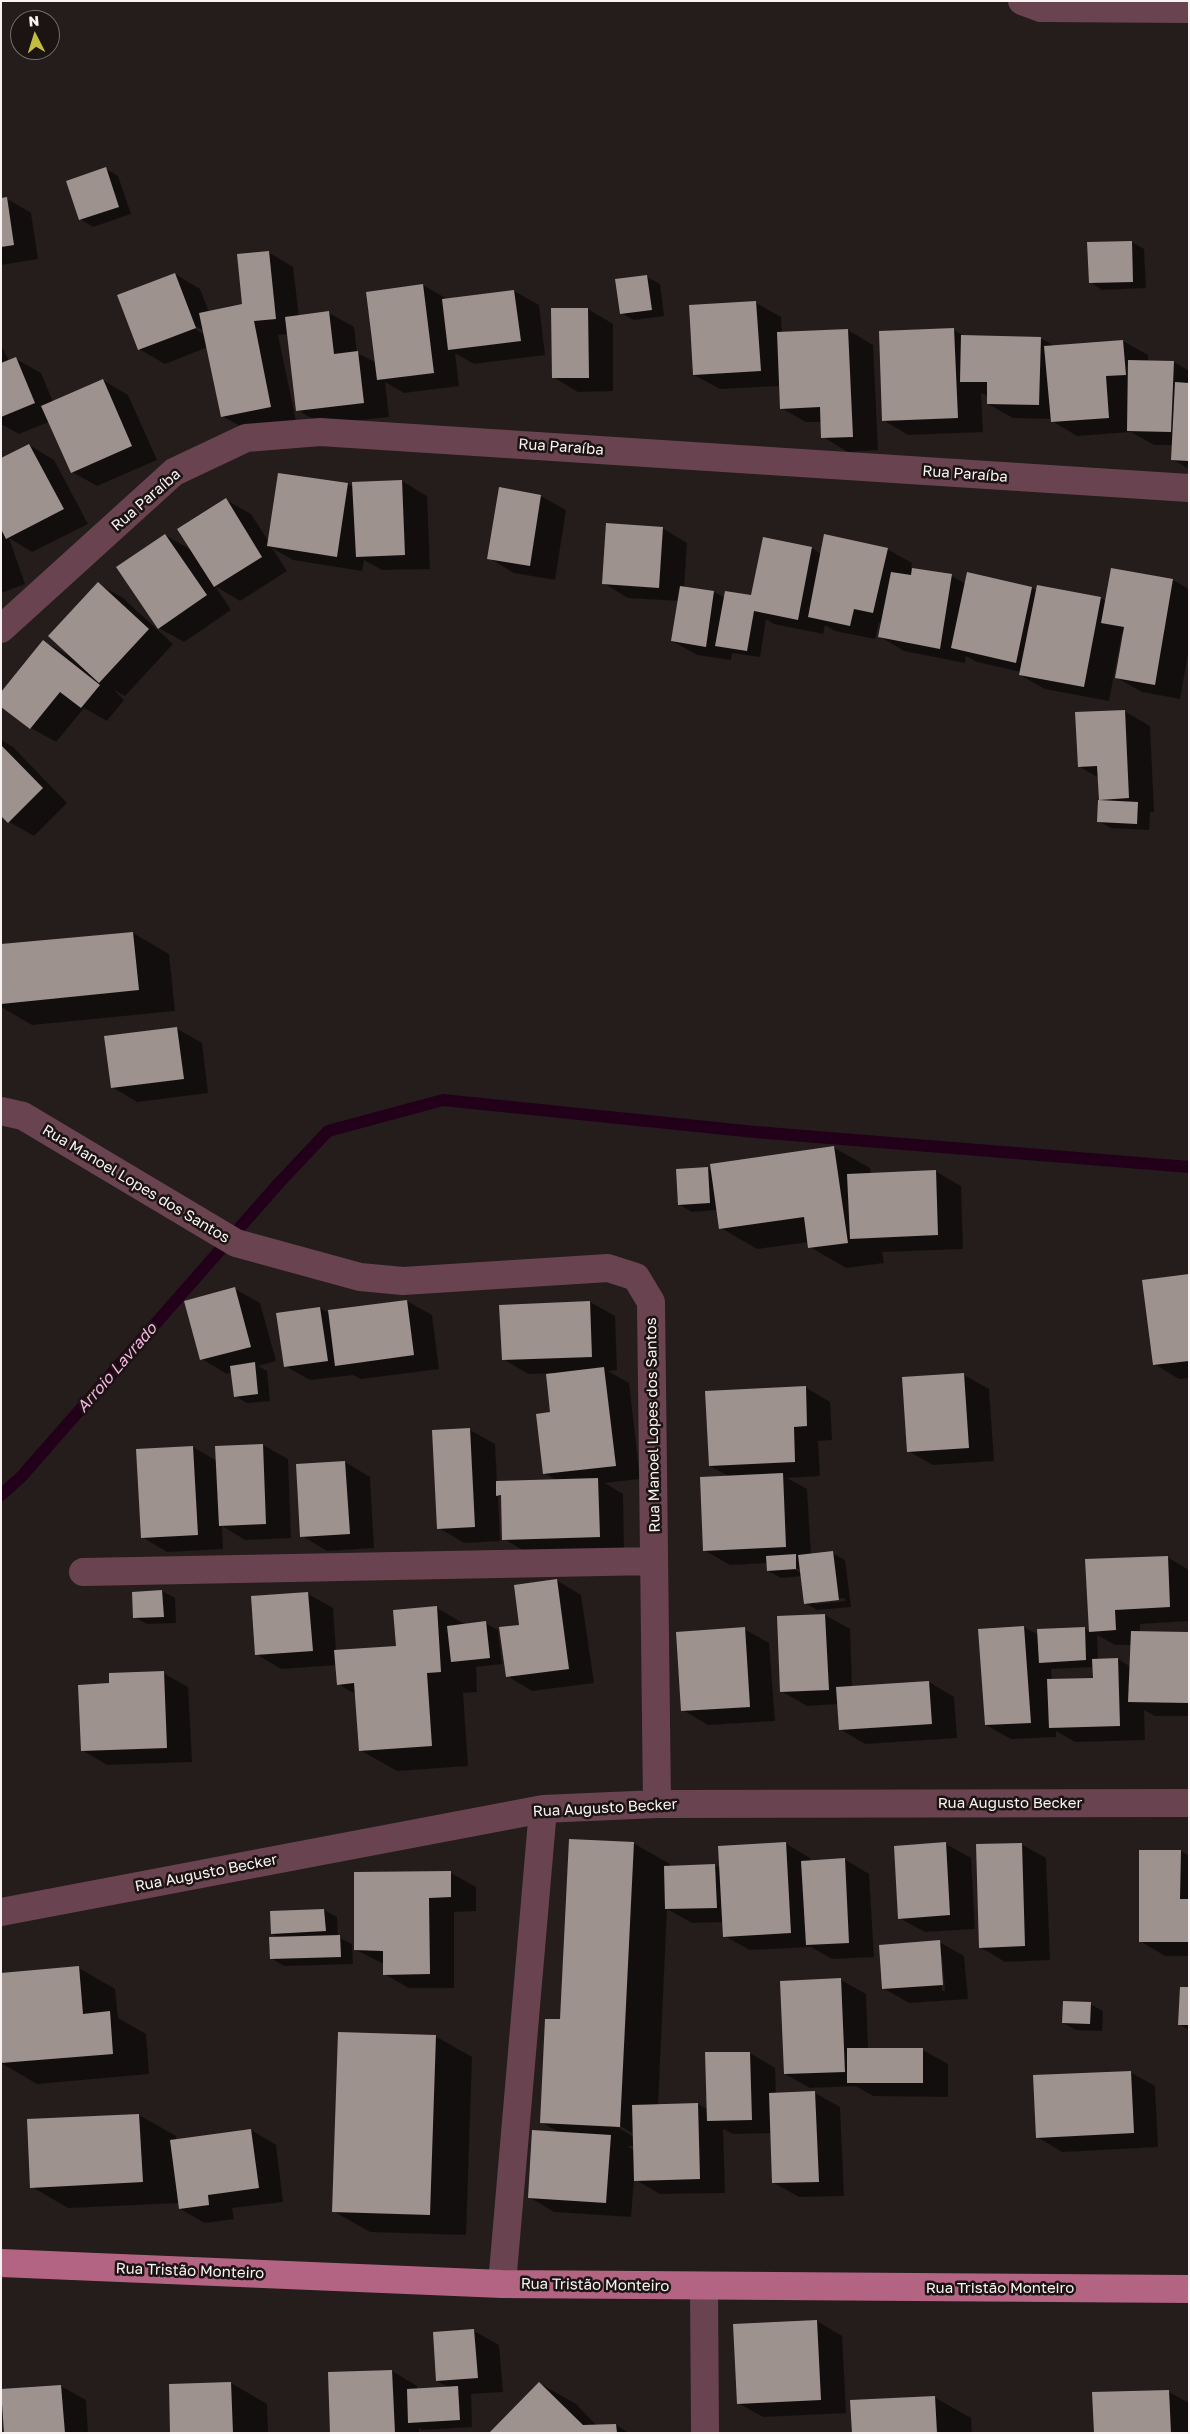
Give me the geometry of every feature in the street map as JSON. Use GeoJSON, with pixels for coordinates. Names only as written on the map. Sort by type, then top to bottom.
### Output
{"type":"FeatureCollection","features":[{"type":"Feature","properties":{"kind":"main road","name":"Rua Tristão Monteiro"},"geometry":{"type":"LineString","coordinates":[[1,2263],[502,2284],[704,2287],[1189,2289]]}},
{"type":"Feature","properties":{"kind":"street"},"geometry":{"type":"LineString","coordinates":[[1022,1],[1041,8],[1183,6]]}},
{"type":"Feature","properties":{"kind":"street","name":"Rua Paraíba"},"geometry":{"type":"LineString","coordinates":[[1,629],[174,472],[246,438],[320,432],[1189,488]]}},
{"type":"Feature","properties":{"kind":"street","name":"Rua Manoel Lopes dos Santos"},"geometry":{"type":"LineString","coordinates":[[1,1111],[23,1116],[236,1244],[360,1277],[403,1281],[608,1268],[636,1277],[651,1302],[657,1804]]}},
{"type":"Feature","properties":{"kind":"street"},"geometry":{"type":"LineString","coordinates":[[83,1572],[654,1561]]}},
{"type":"Feature","properties":{"kind":"street","name":"Rua Augusto Becker"},"geometry":{"type":"LineString","coordinates":[[1,1912],[543,1809],[657,1804],[1189,1803]]}},
{"type":"Feature","properties":{"kind":"street"},"geometry":{"type":"LineString","coordinates":[[502,2284],[543,1809]]}},
{"type":"Feature","properties":{"kind":"street"},"geometry":{"type":"LineString","coordinates":[[704,2287],[705,2433]]}},
{"type":"Feature","properties":{"kind":"building"},"geometry":{"type":"Polygon","coordinates":[[[106,167],[119,207],[79,220],[66,181],[106,167]]]}},
{"type":"Feature","properties":{"kind":"building"},"geometry":{"type":"Polygon","coordinates":[[[7,197],[14,245],[1,247],[1,198],[7,197]]]}},
{"type":"Feature","properties":{"kind":"building"},"geometry":{"type":"Polygon","coordinates":[[[1132,241],[1133,282],[1089,283],[1087,242],[1132,241]]]}},
{"type":"Feature","properties":{"kind":"building"},"geometry":{"type":"Polygon","coordinates":[[[269,251],[276,319],[254,321],[271,407],[221,417],[199,313],[242,304],[237,254],[269,251]]]}},
{"type":"Feature","properties":{"kind":"building"},"geometry":{"type":"Polygon","coordinates":[[[175,273],[196,328],[138,350],[117,295],[175,273]]]}},
{"type":"Feature","properties":{"kind":"building"},"geometry":{"type":"Polygon","coordinates":[[[647,275],[652,310],[620,314],[615,279],[647,275]]]}},
{"type":"Feature","properties":{"kind":"building"},"geometry":{"type":"Polygon","coordinates":[[[423,284],[434,373],[377,380],[366,292],[423,284]]]}},
{"type":"Feature","properties":{"kind":"building"},"geometry":{"type":"Polygon","coordinates":[[[514,290],[521,341],[448,350],[442,299],[514,290]]]}},
{"type":"Feature","properties":{"kind":"building"},"geometry":{"type":"Polygon","coordinates":[[[756,301],[761,371],[693,375],[689,305],[756,301]]]}},
{"type":"Feature","properties":{"kind":"building"},"geometry":{"type":"Polygon","coordinates":[[[551,308],[588,308],[589,378],[552,378],[551,308]]]}},
{"type":"Feature","properties":{"kind":"building"},"geometry":{"type":"Polygon","coordinates":[[[329,311],[334,354],[358,351],[364,403],[296,411],[285,317],[329,311]]]}},
{"type":"Feature","properties":{"kind":"building"},"geometry":{"type":"Polygon","coordinates":[[[954,328],[958,418],[882,421],[879,331],[954,328]]]}},
{"type":"Feature","properties":{"kind":"building"},"geometry":{"type":"Polygon","coordinates":[[[848,329],[853,437],[821,438],[820,407],[780,409],[777,332],[848,329]]]}},
{"type":"Feature","properties":{"kind":"building"},"geometry":{"type":"Polygon","coordinates":[[[961,335],[1041,337],[1039,405],[987,404],[987,382],[960,382],[961,335]]]}},
{"type":"Feature","properties":{"kind":"building"},"geometry":{"type":"Polygon","coordinates":[[[1123,340],[1126,375],[1106,376],[1109,418],[1051,422],[1044,346],[1123,340]]]}},
{"type":"Feature","properties":{"kind":"building"},"geometry":{"type":"Polygon","coordinates":[[[16,357],[35,403],[1,417],[1,363],[16,357]]]}},
{"type":"Feature","properties":{"kind":"building"},"geometry":{"type":"Polygon","coordinates":[[[1128,360],[1174,361],[1171,432],[1127,431],[1128,360]]]}},
{"type":"Feature","properties":{"kind":"building"},"geometry":{"type":"Polygon","coordinates":[[[103,379],[132,446],[71,473],[41,406],[103,379]]]}},
{"type":"Feature","properties":{"kind":"building"},"geometry":{"type":"Polygon","coordinates":[[[1175,382],[1189,383],[1189,461],[1171,460],[1175,382]]]}},
{"type":"Feature","properties":{"kind":"building"},"geometry":{"type":"Polygon","coordinates":[[[29,444],[64,509],[6,539],[1,529],[1,458],[29,444]]]}},
{"type":"Feature","properties":{"kind":"building"},"geometry":{"type":"Polygon","coordinates":[[[278,473],[348,483],[337,557],[267,546],[278,473]]]}},
{"type":"Feature","properties":{"kind":"building"},"geometry":{"type":"Polygon","coordinates":[[[402,480],[405,555],[356,557],[352,482],[402,480]]]}},
{"type":"Feature","properties":{"kind":"building"},"geometry":{"type":"Polygon","coordinates":[[[499,487],[541,495],[530,566],[487,559],[499,487]]]}},
{"type":"Feature","properties":{"kind":"building"},"geometry":{"type":"Polygon","coordinates":[[[226,498],[262,557],[214,587],[177,529],[226,498]]]}},
{"type":"Feature","properties":{"kind":"building"},"geometry":{"type":"Polygon","coordinates":[[[606,523],[663,527],[659,588],[602,584],[606,523]]]}},
{"type":"Feature","properties":{"kind":"building"},"geometry":{"type":"Polygon","coordinates":[[[165,534],[207,595],[158,629],[116,567],[165,534]]]}},
{"type":"Feature","properties":{"kind":"building"},"geometry":{"type":"Polygon","coordinates":[[[824,534],[888,548],[873,613],[854,609],[850,626],[808,617],[824,534]]]}},
{"type":"Feature","properties":{"kind":"building"},"geometry":{"type":"Polygon","coordinates":[[[763,537],[812,547],[798,620],[754,611],[747,651],[715,646],[725,591],[751,595],[763,537]]]}},
{"type":"Feature","properties":{"kind":"building"},"geometry":{"type":"Polygon","coordinates":[[[912,568],[952,574],[940,649],[878,637],[891,572],[911,575],[912,568]]]}},
{"type":"Feature","properties":{"kind":"building"},"geometry":{"type":"Polygon","coordinates":[[[1111,568],[1173,579],[1155,685],[1115,678],[1124,627],[1101,623],[1111,568]]]}},
{"type":"Feature","properties":{"kind":"building"},"geometry":{"type":"Polygon","coordinates":[[[967,572],[1032,587],[1016,663],[951,648],[967,572]]]}},
{"type":"Feature","properties":{"kind":"building"},"geometry":{"type":"Polygon","coordinates":[[[98,582],[149,629],[99,683],[48,636],[98,582]]]}},
{"type":"Feature","properties":{"kind":"building"},"geometry":{"type":"Polygon","coordinates":[[[1037,585],[1101,597],[1084,687],[1019,675],[1037,585]]]}},
{"type":"Feature","properties":{"kind":"building"},"geometry":{"type":"Polygon","coordinates":[[[680,586],[714,591],[706,647],[671,641],[680,586]]]}},
{"type":"Feature","properties":{"kind":"building"},"geometry":{"type":"Polygon","coordinates":[[[43,640],[100,685],[81,708],[60,692],[30,729],[1,707],[1,692],[43,640]]]}},
{"type":"Feature","properties":{"kind":"building"},"geometry":{"type":"Polygon","coordinates":[[[1125,710],[1129,798],[1099,800],[1097,766],[1078,767],[1075,712],[1125,710]]]}},
{"type":"Feature","properties":{"kind":"building"},"geometry":{"type":"Polygon","coordinates":[[[1,745],[43,788],[8,823],[1,816],[1,745]]]}},
{"type":"Feature","properties":{"kind":"building"},"geometry":{"type":"Polygon","coordinates":[[[1098,800],[1138,802],[1137,824],[1097,822],[1098,800]]]}},
{"type":"Feature","properties":{"kind":"building"},"geometry":{"type":"Polygon","coordinates":[[[133,932],[139,990],[1,1004],[1,944],[133,932]]]}},
{"type":"Feature","properties":{"kind":"building"},"geometry":{"type":"Polygon","coordinates":[[[177,1027],[184,1079],[111,1088],[104,1036],[177,1027]]]}},
{"type":"Feature","properties":{"kind":"building"},"geometry":{"type":"Polygon","coordinates":[[[834,1146],[848,1243],[808,1248],[804,1217],[719,1229],[710,1164],[834,1146]]]}},
{"type":"Feature","properties":{"kind":"building"},"geometry":{"type":"Polygon","coordinates":[[[708,1167],[710,1203],[678,1205],[676,1169],[708,1167]]]}},
{"type":"Feature","properties":{"kind":"building"},"geometry":{"type":"Polygon","coordinates":[[[936,1170],[938,1235],[850,1239],[847,1174],[936,1170]]]}},
{"type":"Feature","properties":{"kind":"building"},"geometry":{"type":"Polygon","coordinates":[[[1189,1274],[1189,1361],[1153,1365],[1142,1280],[1189,1274]]]}},
{"type":"Feature","properties":{"kind":"building"},"geometry":{"type":"Polygon","coordinates":[[[235,1287],[251,1347],[200,1360],[184,1301],[235,1287]]]}},
{"type":"Feature","properties":{"kind":"building"},"geometry":{"type":"Polygon","coordinates":[[[407,1300],[414,1355],[335,1366],[328,1310],[407,1300]]]}},
{"type":"Feature","properties":{"kind":"building"},"geometry":{"type":"Polygon","coordinates":[[[590,1301],[592,1357],[502,1360],[499,1305],[590,1301]]]}},
{"type":"Feature","properties":{"kind":"building"},"geometry":{"type":"Polygon","coordinates":[[[320,1307],[328,1361],[284,1367],[276,1313],[320,1307]]]}},
{"type":"Feature","properties":{"kind":"building"},"geometry":{"type":"Polygon","coordinates":[[[255,1362],[258,1394],[234,1397],[230,1366],[255,1362]]]}},
{"type":"Feature","properties":{"kind":"building"},"geometry":{"type":"Polygon","coordinates":[[[604,1367],[616,1466],[543,1474],[536,1414],[550,1412],[546,1374],[604,1367]]]}},
{"type":"Feature","properties":{"kind":"building"},"geometry":{"type":"Polygon","coordinates":[[[964,1373],[969,1448],[907,1452],[902,1377],[964,1373]]]}},
{"type":"Feature","properties":{"kind":"building"},"geometry":{"type":"Polygon","coordinates":[[[806,1386],[807,1426],[794,1427],[795,1462],[709,1466],[705,1391],[806,1386]]]}},
{"type":"Feature","properties":{"kind":"building"},"geometry":{"type":"Polygon","coordinates":[[[470,1428],[475,1527],[437,1529],[432,1430],[470,1428]]]}},
{"type":"Feature","properties":{"kind":"building"},"geometry":{"type":"Polygon","coordinates":[[[263,1444],[266,1524],[219,1526],[215,1446],[263,1444]]]}},
{"type":"Feature","properties":{"kind":"building"},"geometry":{"type":"Polygon","coordinates":[[[193,1446],[198,1535],[141,1538],[136,1449],[193,1446]]]}},
{"type":"Feature","properties":{"kind":"building"},"geometry":{"type":"Polygon","coordinates":[[[345,1461],[350,1534],[300,1537],[296,1464],[345,1461]]]}},
{"type":"Feature","properties":{"kind":"building"},"geometry":{"type":"Polygon","coordinates":[[[783,1473],[786,1547],[703,1551],[700,1477],[783,1473]]]}},
{"type":"Feature","properties":{"kind":"building"},"geometry":{"type":"Polygon","coordinates":[[[598,1478],[600,1537],[502,1540],[501,1495],[496,1496],[496,1481],[598,1478]]]}},
{"type":"Feature","properties":{"kind":"building"},"geometry":{"type":"Polygon","coordinates":[[[833,1551],[839,1600],[804,1604],[798,1555],[833,1551]]]}},
{"type":"Feature","properties":{"kind":"building"},"geometry":{"type":"Polygon","coordinates":[[[796,1554],[796,1569],[767,1571],[766,1556],[796,1554]]]}},
{"type":"Feature","properties":{"kind":"building"},"geometry":{"type":"Polygon","coordinates":[[[1168,1556],[1170,1607],[1115,1610],[1116,1630],[1089,1632],[1085,1559],[1168,1556]]]}},
{"type":"Feature","properties":{"kind":"building"},"geometry":{"type":"Polygon","coordinates":[[[557,1579],[569,1669],[506,1677],[499,1627],[519,1625],[514,1585],[557,1579]]]}},
{"type":"Feature","properties":{"kind":"building"},"geometry":{"type":"Polygon","coordinates":[[[162,1590],[164,1617],[133,1618],[132,1592],[162,1590]]]}},
{"type":"Feature","properties":{"kind":"building"},"geometry":{"type":"Polygon","coordinates":[[[308,1592],[313,1651],[255,1655],[251,1596],[308,1592]]]}},
{"type":"Feature","properties":{"kind":"building"},"geometry":{"type":"Polygon","coordinates":[[[437,1606],[441,1672],[427,1673],[432,1746],[359,1751],[354,1683],[337,1685],[334,1650],[396,1646],[393,1610],[437,1606]]]}},
{"type":"Feature","properties":{"kind":"building"},"geometry":{"type":"Polygon","coordinates":[[[825,1614],[829,1690],[780,1692],[777,1616],[825,1614]]]}},
{"type":"Feature","properties":{"kind":"building"},"geometry":{"type":"Polygon","coordinates":[[[486,1621],[490,1658],[451,1662],[447,1626],[486,1621]]]}},
{"type":"Feature","properties":{"kind":"building"},"geometry":{"type":"Polygon","coordinates":[[[1024,1626],[1031,1723],[985,1725],[978,1629],[1024,1626]]]}},
{"type":"Feature","properties":{"kind":"building"},"geometry":{"type":"Polygon","coordinates":[[[745,1627],[750,1707],[681,1711],[676,1632],[745,1627]]]}},
{"type":"Feature","properties":{"kind":"building"},"geometry":{"type":"Polygon","coordinates":[[[1085,1627],[1086,1660],[1039,1663],[1037,1629],[1085,1627]]]}},
{"type":"Feature","properties":{"kind":"building"},"geometry":{"type":"Polygon","coordinates":[[[1131,1631],[1189,1632],[1189,1703],[1128,1702],[1131,1631]]]}},
{"type":"Feature","properties":{"kind":"building"},"geometry":{"type":"Polygon","coordinates":[[[1118,1658],[1120,1726],[1049,1728],[1047,1679],[1093,1678],[1092,1659],[1118,1658]]]}},
{"type":"Feature","properties":{"kind":"building"},"geometry":{"type":"Polygon","coordinates":[[[164,1671],[167,1748],[81,1751],[78,1685],[109,1683],[109,1673],[164,1671]]]}},
{"type":"Feature","properties":{"kind":"building"},"geometry":{"type":"Polygon","coordinates":[[[929,1681],[932,1724],[839,1730],[836,1687],[929,1681]]]}},
{"type":"Feature","properties":{"kind":"building"},"geometry":{"type":"Polygon","coordinates":[[[569,1839],[634,1842],[620,2127],[540,2123],[545,2019],[560,2019],[569,1839]]]}},
{"type":"Feature","properties":{"kind":"building"},"geometry":{"type":"Polygon","coordinates":[[[786,1842],[791,1933],[723,1937],[718,1846],[786,1842]]]}},
{"type":"Feature","properties":{"kind":"building"},"geometry":{"type":"Polygon","coordinates":[[[946,1842],[950,1915],[898,1919],[894,1846],[946,1842]]]}},
{"type":"Feature","properties":{"kind":"building"},"geometry":{"type":"Polygon","coordinates":[[[1022,1843],[1025,1946],[979,1948],[976,1844],[1022,1843]]]}},
{"type":"Feature","properties":{"kind":"building"},"geometry":{"type":"Polygon","coordinates":[[[1139,1850],[1181,1850],[1180,1899],[1189,1899],[1189,1942],[1139,1942],[1139,1850]]]}},
{"type":"Feature","properties":{"kind":"building"},"geometry":{"type":"Polygon","coordinates":[[[845,1858],[849,1943],[806,1945],[801,1861],[845,1858]]]}},
{"type":"Feature","properties":{"kind":"building"},"geometry":{"type":"Polygon","coordinates":[[[715,1864],[717,1908],[665,1909],[664,1866],[715,1864]]]}},
{"type":"Feature","properties":{"kind":"building"},"geometry":{"type":"Polygon","coordinates":[[[451,1871],[451,1897],[429,1898],[430,1974],[383,1975],[383,1951],[354,1950],[354,1872],[451,1871]]]}},
{"type":"Feature","properties":{"kind":"building"},"geometry":{"type":"Polygon","coordinates":[[[324,1909],[326,1931],[271,1934],[270,1911],[324,1909]]]}},
{"type":"Feature","properties":{"kind":"building"},"geometry":{"type":"Polygon","coordinates":[[[340,1935],[341,1957],[270,1959],[269,1937],[340,1935]]]}},
{"type":"Feature","properties":{"kind":"building"},"geometry":{"type":"Polygon","coordinates":[[[940,1940],[943,1985],[882,1989],[879,1945],[940,1940]]]}},
{"type":"Feature","properties":{"kind":"building"},"geometry":{"type":"Polygon","coordinates":[[[79,1966],[83,2014],[110,2011],[113,2054],[1,2063],[1,1973],[79,1966]]]}},
{"type":"Feature","properties":{"kind":"building"},"geometry":{"type":"Polygon","coordinates":[[[841,1978],[845,2072],[784,2074],[780,1981],[841,1978]]]}},
{"type":"Feature","properties":{"kind":"building"},"geometry":{"type":"Polygon","coordinates":[[[1180,1987],[1189,1987],[1189,2025],[1178,2025],[1180,1987]]]}},
{"type":"Feature","properties":{"kind":"building"},"geometry":{"type":"Polygon","coordinates":[[[1063,2001],[1091,2002],[1090,2024],[1062,2023],[1063,2001]]]}},
{"type":"Feature","properties":{"kind":"building"},"geometry":{"type":"Polygon","coordinates":[[[338,2032],[436,2035],[430,2215],[332,2212],[338,2032]]]}},
{"type":"Feature","properties":{"kind":"building"},"geometry":{"type":"Polygon","coordinates":[[[847,2048],[923,2048],[923,2083],[847,2083],[847,2048]]]}},
{"type":"Feature","properties":{"kind":"building"},"geometry":{"type":"Polygon","coordinates":[[[705,2052],[750,2052],[752,2120],[707,2121],[705,2052]]]}},
{"type":"Feature","properties":{"kind":"building"},"geometry":{"type":"Polygon","coordinates":[[[1131,2071],[1134,2133],[1036,2138],[1033,2075],[1131,2071]]]}},
{"type":"Feature","properties":{"kind":"building"},"geometry":{"type":"Polygon","coordinates":[[[815,2091],[819,2182],[772,2183],[769,2093],[815,2091]]]}},
{"type":"Feature","properties":{"kind":"building"},"geometry":{"type":"Polygon","coordinates":[[[698,2103],[700,2179],[634,2181],[632,2105],[698,2103]]]}},
{"type":"Feature","properties":{"kind":"building"},"geometry":{"type":"Polygon","coordinates":[[[139,2114],[143,2182],[30,2188],[27,2119],[139,2114]]]}},
{"type":"Feature","properties":{"kind":"building"},"geometry":{"type":"Polygon","coordinates":[[[251,2129],[259,2188],[208,2195],[209,2205],[179,2209],[170,2140],[251,2129]]]}},
{"type":"Feature","properties":{"kind":"building"},"geometry":{"type":"Polygon","coordinates":[[[532,2130],[611,2135],[606,2203],[528,2198],[532,2130]]]}},
{"type":"Feature","properties":{"kind":"building"},"geometry":{"type":"Polygon","coordinates":[[[817,2320],[821,2400],[737,2404],[733,2324],[817,2320]]]}},
{"type":"Feature","properties":{"kind":"building"},"geometry":{"type":"Polygon","coordinates":[[[474,2329],[478,2378],[436,2381],[433,2332],[474,2329]]]}},
{"type":"Feature","properties":{"kind":"building"},"geometry":{"type":"Polygon","coordinates":[[[392,2370],[395,2433],[330,2433],[328,2372],[392,2370]]]}},
{"type":"Feature","properties":{"kind":"building"},"geometry":{"type":"Polygon","coordinates":[[[231,2382],[233,2433],[170,2433],[169,2384],[231,2382]]]}},
{"type":"Feature","properties":{"kind":"building"},"geometry":{"type":"Polygon","coordinates":[[[539,2382],[583,2425],[616,2424],[617,2433],[489,2433],[539,2382]]]}},
{"type":"Feature","properties":{"kind":"building"},"geometry":{"type":"Polygon","coordinates":[[[61,2385],[65,2433],[4,2433],[1,2389],[61,2385]]]}},
{"type":"Feature","properties":{"kind":"building"},"geometry":{"type":"Polygon","coordinates":[[[458,2386],[460,2420],[408,2423],[407,2389],[458,2386]]]}},
{"type":"Feature","properties":{"kind":"building"},"geometry":{"type":"Polygon","coordinates":[[[1169,2390],[1171,2433],[1094,2433],[1092,2392],[1169,2390]]]}},
{"type":"Feature","properties":{"kind":"building"},"geometry":{"type":"Polygon","coordinates":[[[935,2396],[937,2433],[852,2433],[850,2400],[935,2396]]]}},
{"type":"Feature","properties":{"kind":"waterway","name":"Arroio Lavrado"},"geometry":{"type":"LineString","coordinates":[[1,1495],[21,1477],[278,1184],[328,1131],[443,1100],[755,1132],[1189,1167]]}}]}
